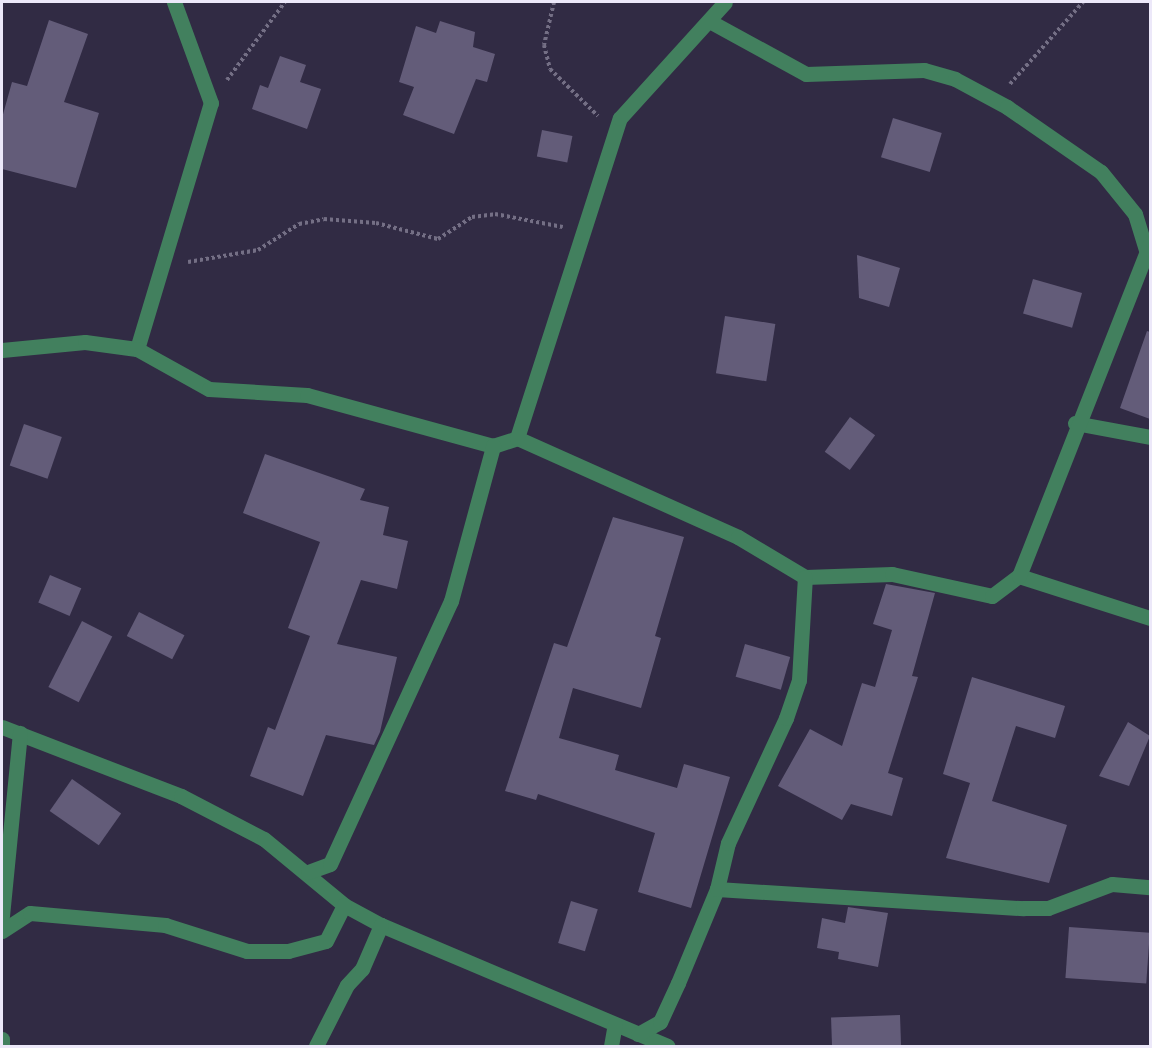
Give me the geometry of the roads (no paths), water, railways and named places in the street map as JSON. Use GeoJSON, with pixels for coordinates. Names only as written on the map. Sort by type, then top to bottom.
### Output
{"type":"FeatureCollection","features":[{"type":"Feature","properties":{"kind":"street"},"geometry":{"type":"LineString","coordinates":[[137,349],[211,103],[174,2]]}},
{"type":"Feature","properties":{"kind":"street"},"geometry":{"type":"LineString","coordinates":[[517,438],[580,232],[615,130],[667,60],[711,22],[724,2]]}},
{"type":"Feature","properties":{"kind":"street"},"geometry":{"type":"LineString","coordinates":[[2,350],[85,342],[137,349],[209,389],[307,395],[493,446],[517,438],[606,483],[738,537],[805,577],[892,574],[992,596],[1019,576],[1075,423],[1148,246],[1135,214],[1101,172],[996,102],[937,71],[806,74],[711,22]]}},
{"type":"Feature","properties":{"kind":"street"},"geometry":{"type":"LineString","coordinates":[[1075,423],[1150,437]]}},
{"type":"Feature","properties":{"kind":"street"},"geometry":{"type":"LineString","coordinates":[[308,872],[330,864],[447,611],[493,446]]}},
{"type":"Feature","properties":{"kind":"street"},"geometry":{"type":"LineString","coordinates":[[1019,576],[1150,618]]}},
{"type":"Feature","properties":{"kind":"street"},"geometry":{"type":"LineString","coordinates":[[638,1034],[660,1022],[717,889],[728,843],[799,680],[805,577]]}},
{"type":"Feature","properties":{"kind":"street"},"geometry":{"type":"LineString","coordinates":[[2,727],[101,769],[181,796],[264,839],[308,872],[344,905],[381,925],[667,1047]]}},
{"type":"Feature","properties":{"kind":"street"},"geometry":{"type":"LineString","coordinates":[[2,916],[20,733]]}},
{"type":"Feature","properties":{"kind":"street"},"geometry":{"type":"LineString","coordinates":[[717,889],[1048,908],[1112,884],[1150,888]]}},
{"type":"Feature","properties":{"kind":"street"},"geometry":{"type":"LineString","coordinates":[[2,931],[30,913],[165,926],[247,951],[288,951],[326,942],[344,905]]}},
{"type":"Feature","properties":{"kind":"street"},"geometry":{"type":"LineString","coordinates":[[316,1047],[347,985],[362,969],[381,925]]}},
{"type":"Feature","properties":{"kind":"street"},"geometry":{"type":"LineString","coordinates":[[610,1047],[615,1024]]}},
{"type":"Feature","properties":{"kind":"street"},"geometry":{"type":"LineString","coordinates":[[2,1039],[2,1047]]}}]}
